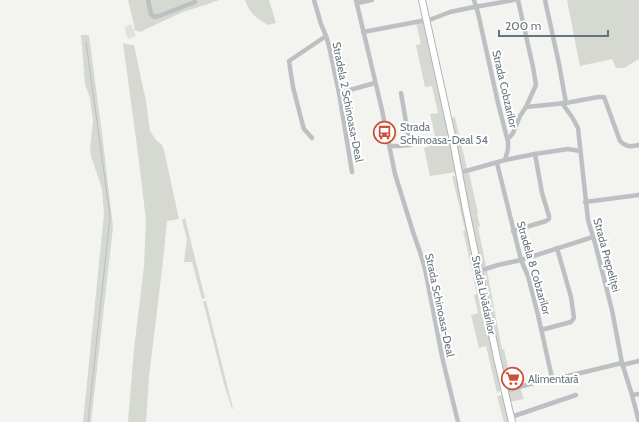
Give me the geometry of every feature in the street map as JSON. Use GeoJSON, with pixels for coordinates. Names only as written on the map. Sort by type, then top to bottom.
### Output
{"type":"FeatureCollection","features":[{"type":"Feature","properties":{"kind":"street"},"geometry":{"type":"LineString","coordinates":[[148,0],[151,14],[154,17],[196,1]]}},
{"type":"Feature","properties":{"kind":"street","name":"Stradela 2 Schinoasa-Deal"},"geometry":{"type":"LineString","coordinates":[[314,0],[326,36],[339,94],[352,172]]}},
{"type":"Feature","properties":{"kind":"street","name":"Strada Schinoasa-Deal"},"geometry":{"type":"LineString","coordinates":[[372,0],[356,2],[390,146],[395,174],[425,269],[458,422]]}},
{"type":"Feature","properties":{"kind":"street","name":"Strada Livădarilor"},"geometry":{"type":"LineString","coordinates":[[422,0],[497,358],[512,419],[576,395]]}},
{"type":"Feature","properties":{"kind":"street","name":"Strada Cobzarilor"},"geometry":{"type":"LineString","coordinates":[[474,0],[508,140],[508,149],[505,160]]}},
{"type":"Feature","properties":{"kind":"street"},"geometry":{"type":"LineString","coordinates":[[364,32],[432,19],[450,12],[513,0]]}},
{"type":"Feature","properties":{"kind":"street"},"geometry":{"type":"LineString","coordinates":[[508,140],[526,107],[535,88],[536,82],[518,0]]}},
{"type":"Feature","properties":{"kind":"street","name":"Strada Prepeliței"},"geometry":{"type":"LineString","coordinates":[[545,0],[559,64],[564,103],[578,128],[588,220],[612,310],[622,364],[639,422]]}},
{"type":"Feature","properties":{"kind":"street","name":"Stradela 2 Schinoasa-Deal"},"geometry":{"type":"LineString","coordinates":[[312,138],[302,126],[289,61],[326,36]]}},
{"type":"Feature","properties":{"kind":"street"},"geometry":{"type":"LineString","coordinates":[[339,94],[375,83]]}},
{"type":"Feature","properties":{"kind":"street"},"geometry":{"type":"LineString","coordinates":[[390,146],[410,145],[401,93]]}},
{"type":"Feature","properties":{"kind":"street"},"geometry":{"type":"LineString","coordinates":[[526,107],[604,97],[620,141],[627,146],[639,145]]}},
{"type":"Feature","properties":{"kind":"street"},"geometry":{"type":"LineString","coordinates":[[459,173],[505,160],[535,154],[568,149],[580,151]]}},
{"type":"Feature","properties":{"kind":"street"},"geometry":{"type":"LineString","coordinates":[[513,231],[546,221],[550,216],[542,193],[535,154]]}},
{"type":"Feature","properties":{"kind":"street","name":"Stradela 8 Cobzarilor"},"geometry":{"type":"LineString","coordinates":[[497,163],[513,231],[521,260],[528,276],[538,314],[552,378]]}},
{"type":"Feature","properties":{"kind":"street"},"geometry":{"type":"LineString","coordinates":[[585,194],[594,201]]}},
{"type":"Feature","properties":{"kind":"street"},"geometry":{"type":"LineString","coordinates":[[585,202],[639,195]]}},
{"type":"Feature","properties":{"kind":"street"},"geometry":{"type":"LineString","coordinates":[[479,271],[521,260],[593,237]]}},
{"type":"Feature","properties":{"kind":"street"},"geometry":{"type":"LineString","coordinates":[[541,330],[571,322],[574,318],[571,297],[557,248]]}},
{"type":"Feature","properties":{"kind":"street"},"geometry":{"type":"LineString","coordinates":[[505,390],[552,378],[639,361]]}},
{"type":"Feature","properties":{"kind":"street"},"geometry":{"type":"LineString","coordinates":[[632,395],[639,394]]}},
{"type":"Feature","properties":{"kind":"shaded area"},"geometry":{"type":"Polygon","coordinates":[[[128,0],[219,0],[183,12],[141,32],[133,30],[135,29],[128,0]]]}},
{"type":"Feature","properties":{"kind":"shaded area"},"geometry":{"type":"Polygon","coordinates":[[[245,0],[269,0],[276,23],[268,25],[257,18],[249,9],[245,0]]]}},
{"type":"Feature","properties":{"kind":"shaded area"},"geometry":{"type":"Polygon","coordinates":[[[567,0],[639,0],[639,59],[624,68],[616,68],[612,59],[580,66],[567,0]]]}},
{"type":"Feature","properties":{"kind":"shaded area"},"geometry":{"type":"Polygon","coordinates":[[[426,22],[449,135],[436,140],[430,114],[438,113],[432,86],[425,87],[416,45],[421,44],[416,23],[426,22]]]}},
{"type":"Feature","properties":{"kind":"shaded area"},"geometry":{"type":"Polygon","coordinates":[[[131,24],[136,36],[129,39],[124,27],[131,24]]]}},
{"type":"Feature","properties":{"kind":"shaded area"},"geometry":{"type":"Polygon","coordinates":[[[81,35],[89,35],[113,227],[91,422],[83,422],[104,214],[102,189],[91,156],[90,148],[93,121],[90,98],[85,84],[81,35]]]}},
{"type":"Feature","properties":{"kind":"shaded area"},"geometry":{"type":"Polygon","coordinates":[[[123,43],[134,45],[146,101],[150,131],[156,140],[162,145],[164,150],[179,219],[167,221],[149,377],[146,422],[128,422],[134,349],[144,266],[146,221],[123,43]]]}},
{"type":"Feature","properties":{"kind":"shaded area"},"geometry":{"type":"Polygon","coordinates":[[[455,117],[467,169],[463,170],[460,169],[451,118],[455,117]]]}},
{"type":"Feature","properties":{"kind":"shaded area"},"geometry":{"type":"Polygon","coordinates":[[[450,138],[456,172],[430,176],[424,148],[450,138]]]}},
{"type":"Feature","properties":{"kind":"shaded area"},"geometry":{"type":"Polygon","coordinates":[[[469,173],[478,213],[480,226],[478,227],[486,266],[481,268],[461,175],[469,173]]]}},
{"type":"Feature","properties":{"kind":"shaded area"},"geometry":{"type":"Polygon","coordinates":[[[452,176],[457,177],[477,272],[476,274],[473,274],[463,231],[465,230],[452,176]]]}},
{"type":"Feature","properties":{"kind":"shaded area"},"geometry":{"type":"Polygon","coordinates":[[[185,218],[205,298],[202,299],[192,262],[184,262],[187,239],[182,220],[185,218]]]}},
{"type":"Feature","properties":{"kind":"shaded area"},"geometry":{"type":"Polygon","coordinates":[[[487,271],[502,349],[504,349],[512,385],[506,387],[481,273],[487,271]]]}},
{"type":"Feature","properties":{"kind":"shaded area"},"geometry":{"type":"Polygon","coordinates":[[[473,277],[478,279],[501,390],[497,393],[486,346],[479,348],[471,315],[478,313],[474,295],[477,294],[473,277]]]}},
{"type":"Feature","properties":{"kind":"shaded area"},"geometry":{"type":"Polygon","coordinates":[[[203,301],[206,301],[233,409],[224,384],[203,301]]]}},
{"type":"Feature","properties":{"kind":"shaded area"},"geometry":{"type":"Polygon","coordinates":[[[520,388],[524,399],[509,402],[507,392],[520,388]]]}},
{"type":"Feature","properties":{"kind":"shaded area"},"geometry":{"type":"Polygon","coordinates":[[[503,395],[511,422],[504,422],[497,396],[503,395]]]}},
{"type":"Feature","properties":{"kind":"waterway"},"geometry":{"type":"LineString","coordinates":[[86,42],[110,216],[88,422]]}},
{"type":"Feature","properties":{"kind":"place","name":"Strada Schinoasa-Deal 54"},"geometry":{"type":"Point","coordinates":[385,133]}},
{"type":"Feature","properties":{"kind":"place","name":"Alimentară"},"geometry":{"type":"Point","coordinates":[512,379]}}]}
